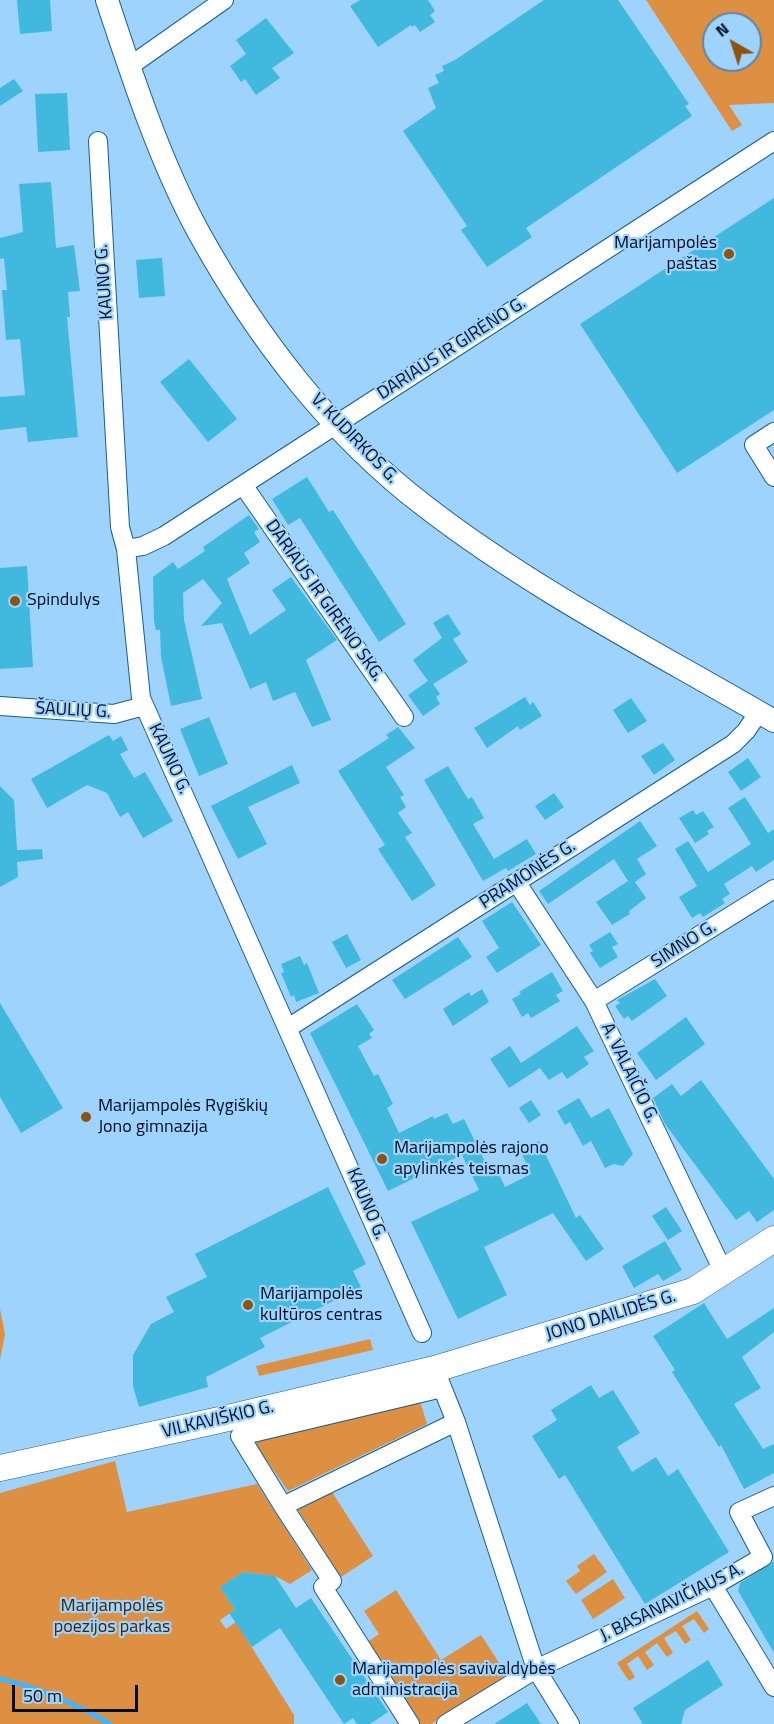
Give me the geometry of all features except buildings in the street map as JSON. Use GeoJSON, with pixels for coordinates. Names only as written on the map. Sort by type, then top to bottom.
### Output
{"type":"FeatureCollection","features":[{"type":"Feature","properties":{"kind":"highway","name":"JONO DAILIDĖS G."},"geometry":{"type":"LineString","coordinates":[[439,1380],[693,1292],[774,1239]]}},
{"type":"Feature","properties":{"kind":"highway","name":"VILKAVIŠKIO G."},"geometry":{"type":"LineString","coordinates":[[0,1468],[215,1421],[439,1380]]}},
{"type":"Feature","properties":{"kind":"main road","name":"V. KUDIRKOS G."},"geometry":{"type":"LineString","coordinates":[[108,0],[130,66],[178,190],[199,232],[241,302],[280,357],[336,423],[403,489],[499,560],[591,618],[766,717]]}},
{"type":"Feature","properties":{"kind":"street"},"geometry":{"type":"LineString","coordinates":[[130,66],[224,0]]}},
{"type":"Feature","properties":{"kind":"street","name":"KAUNO G."},"geometry":{"type":"LineString","coordinates":[[98,141],[120,526],[126,549],[137,682],[144,706],[422,1333]]}},
{"type":"Feature","properties":{"kind":"street","name":"DARIAUS IR GIRĖNO G."},"geometry":{"type":"LineString","coordinates":[[126,549],[156,541],[774,141]]}},
{"type":"Feature","properties":{"kind":"street"},"geometry":{"type":"LineString","coordinates":[[774,432],[754,445],[774,477]]}},
{"type":"Feature","properties":{"kind":"street","name":"DARIAUS IR GIRĖNO SKG."},"geometry":{"type":"LineString","coordinates":[[243,485],[404,717]]}},
{"type":"Feature","properties":{"kind":"street","name":"ŠAULIŲ G."},"geometry":{"type":"LineString","coordinates":[[0,706],[114,714],[144,706]]}},
{"type":"Feature","properties":{"kind":"street","name":"PRAMONĖS G."},"geometry":{"type":"LineString","coordinates":[[288,1028],[733,744],[746,731],[766,717]]}},
{"type":"Feature","properties":{"kind":"street","name":"A. VALAIČIO G."},"geometry":{"type":"LineString","coordinates":[[517,883],[594,1001],[724,1273]]}},
{"type":"Feature","properties":{"kind":"street","name":"SIMNO G."},"geometry":{"type":"LineString","coordinates":[[594,1001],[774,889]]}},
{"type":"Feature","properties":{"kind":"street"},"geometry":{"type":"LineString","coordinates":[[410,1724],[323,1587],[332,1581],[240,1436],[439,1380],[456,1422],[536,1669],[570,1724]]}},
{"type":"Feature","properties":{"kind":"street"},"geometry":{"type":"LineString","coordinates":[[283,1506],[456,1422]]}},
{"type":"Feature","properties":{"kind":"street","name":"J. BASANAVIČIAUS A."},"geometry":{"type":"LineString","coordinates":[[446,1724],[536,1669],[713,1586],[763,1557],[739,1512],[774,1496]]}},
{"type":"Feature","properties":{"kind":"street"},"geometry":{"type":"LineString","coordinates":[[713,1586],[774,1687]]}},
{"type":"Feature","properties":{"kind":"green space"},"geometry":{"type":"Polygon","coordinates":[[[646,0],[774,0],[774,103],[729,105],[742,125],[732,131],[646,0]]]}},
{"type":"Feature","properties":{"kind":"green space"},"geometry":{"type":"Polygon","coordinates":[[[0,1309],[5,1334],[0,1360],[0,1309]]]}},
{"type":"Feature","properties":{"kind":"green space"},"geometry":{"type":"Polygon","coordinates":[[[370,1339],[373,1350],[259,1376],[256,1366],[370,1339]]]}},
{"type":"Feature","properties":{"kind":"green space"},"geometry":{"type":"Polygon","coordinates":[[[420,1401],[427,1424],[288,1491],[254,1442],[420,1401]]]}},
{"type":"Feature","properties":{"kind":"green space","name":"Marijampolės poezijos parkas"},"geometry":{"type":"Polygon","coordinates":[[[115,1461],[127,1512],[257,1484],[312,1570],[290,1584],[275,1576],[243,1572],[220,1587],[235,1610],[220,1620],[226,1629],[236,1622],[294,1715],[294,1724],[0,1724],[0,1493],[115,1461]]]}},
{"type":"Feature","properties":{"kind":"green space"},"geometry":{"type":"Polygon","coordinates":[[[332,1492],[373,1556],[341,1577],[298,1510],[332,1492]]]}},
{"type":"Feature","properties":{"kind":"green space"},"geometry":{"type":"Polygon","coordinates":[[[594,1554],[607,1572],[576,1594],[566,1581],[580,1571],[577,1566],[594,1554]]]}},
{"type":"Feature","properties":{"kind":"green space"},"geometry":{"type":"Polygon","coordinates":[[[613,1579],[625,1598],[593,1619],[581,1600],[613,1579]]]}},
{"type":"Feature","properties":{"kind":"green space"},"geometry":{"type":"Polygon","coordinates":[[[396,1590],[441,1660],[481,1635],[507,1675],[431,1724],[414,1724],[363,1645],[379,1634],[364,1611],[396,1590]]]}},
{"type":"Feature","properties":{"kind":"green space"},"geometry":{"type":"Polygon","coordinates":[[[697,1611],[709,1629],[704,1633],[694,1619],[682,1626],[691,1640],[685,1644],[676,1631],[664,1638],[673,1653],[667,1657],[657,1643],[645,1652],[654,1665],[647,1670],[638,1656],[627,1664],[635,1677],[629,1681],[617,1663],[697,1611]]]}},
{"type":"Feature","properties":{"kind":"waterway"},"geometry":{"type":"LineString","coordinates":[[0,1679],[56,1697],[110,1724]]}},
{"type":"Feature","properties":{"kind":"place","name":"Marijampolės paštas"},"geometry":{"type":"Point","coordinates":[729,254]}},
{"type":"Feature","properties":{"kind":"place","name":"Spindulys"},"geometry":{"type":"Point","coordinates":[15,601]}},
{"type":"Feature","properties":{"kind":"place","name":"Marijampolės Rygiškių Jono gimnazija"},"geometry":{"type":"Point","coordinates":[86,1117]}},
{"type":"Feature","properties":{"kind":"place","name":"Marijampolės rajono apylinkės teismas"},"geometry":{"type":"Point","coordinates":[382,1159]}},
{"type":"Feature","properties":{"kind":"place","name":"Marijampolės kultūros centras"},"geometry":{"type":"Point","coordinates":[248,1305]}},
{"type":"Feature","properties":{"kind":"place","name":"Marijampolės savivaldybės administracija"},"geometry":{"type":"Point","coordinates":[340,1680]}}]}
